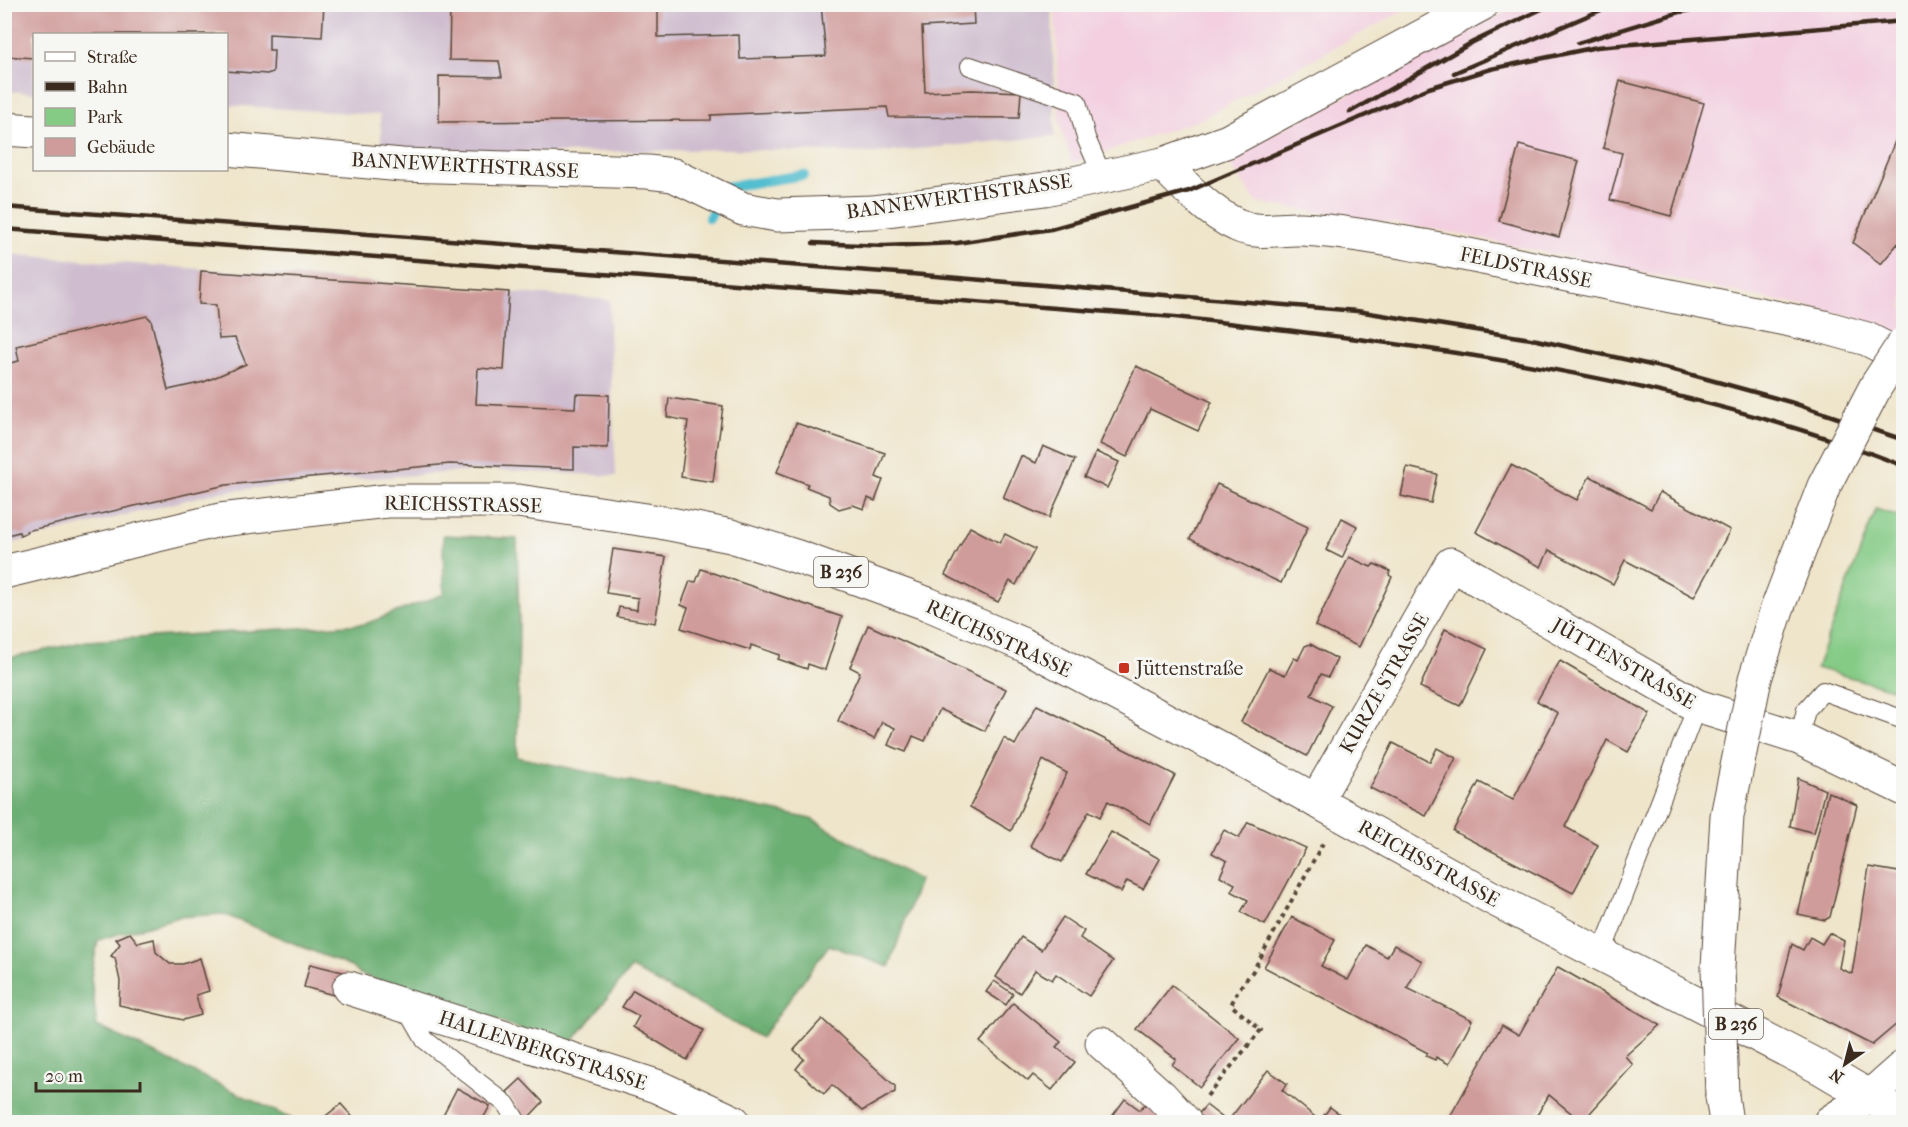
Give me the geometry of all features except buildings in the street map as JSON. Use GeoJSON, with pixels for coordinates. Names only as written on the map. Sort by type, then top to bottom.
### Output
{"type":"FeatureCollection","features":[{"type":"Feature","properties":{"kind":"street","name":"BANNEWERTHSTRASSE"},"geometry":{"type":"LineString","coordinates":[[228,149],[402,165],[648,172],[673,175],[743,209],[777,214],[873,212],[1045,189],[1102,175],[1163,164],[1228,141],[1482,4]]}},
{"type":"Feature","properties":{"kind":"street"},"geometry":{"type":"LineString","coordinates":[[4,129],[33,131]]}},
{"type":"Feature","properties":{"kind":"street","name":"FELDSTRASSE"},"geometry":{"type":"LineString","coordinates":[[1163,164],[1189,191],[1238,225],[1265,232],[1300,229],[1424,246],[1824,327],[1867,339],[1904,358]]}},
{"type":"Feature","properties":{"kind":"street"},"geometry":{"type":"LineString","coordinates":[[1726,1122],[1722,1096],[1718,967],[1727,816],[1755,679],[1778,609],[1824,486],[1876,386],[1904,343]]}},
{"type":"Feature","properties":{"kind":"street","name":"REICHSSTRASSE"},"geometry":{"type":"LineString","coordinates":[[4,572],[220,520],[387,501],[518,501],[660,522],[731,536],[798,557],[939,609],[1024,645],[1601,955],[1821,1068],[1904,1117]]}},
{"type":"Feature","properties":{"kind":"street","name":"JÜTTENSTRASSE"},"geometry":{"type":"LineString","coordinates":[[1452,564],[1698,706],[1799,738],[1904,789]]}},
{"type":"Feature","properties":{"kind":"street","name":"KURZE STRASSE"},"geometry":{"type":"LineString","coordinates":[[1327,808],[1452,564]]}},
{"type":"Feature","properties":{"kind":"street","name":"HALLENBERGSTRASSE"},"geometry":{"type":"LineString","coordinates":[[349,988],[656,1086],[734,1122]]}},
{"type":"Feature","properties":{"kind":"street"},"geometry":{"type":"LineString","coordinates":[[1102,1043],[1161,1095],[1193,1113]]}},
{"type":"Feature","properties":{"kind":"street"},"geometry":{"type":"LineString","coordinates":[[1830,1122],[1870,1096],[1904,1066]]}},
{"type":"Feature","properties":{"kind":"lane"},"geometry":{"type":"LineString","coordinates":[[970,66],[1077,102],[1086,138],[1102,175]]}},
{"type":"Feature","properties":{"kind":"lane"},"geometry":{"type":"LineString","coordinates":[[1799,738],[1806,710],[1823,692],[1904,720]]}},
{"type":"Feature","properties":{"kind":"lane"},"geometry":{"type":"LineString","coordinates":[[1601,955],[1698,706]]}},
{"type":"Feature","properties":{"kind":"lane"},"geometry":{"type":"LineString","coordinates":[[405,1004],[425,1040],[506,1104],[517,1122]]}},
{"type":"Feature","properties":{"kind":"path"},"geometry":{"type":"LineString","coordinates":[[1193,1113],[1261,1030],[1231,1005],[1271,940],[1327,808]]}},
{"type":"Feature","properties":{"kind":"shaded area"},"geometry":{"type":"Polygon","coordinates":[[[4,5],[1052,5],[1055,136],[874,153],[727,149],[382,157],[380,115],[228,105],[228,33],[33,33],[33,93],[5,91],[4,5]]]}},
{"type":"Feature","properties":{"kind":"shaded area"},"geometry":{"type":"Polygon","coordinates":[[[1055,5],[1414,5],[1199,120],[1072,163],[1059,122],[1055,5]]]}},
{"type":"Feature","properties":{"kind":"shaded area"},"geometry":{"type":"Polygon","coordinates":[[[1518,5],[1903,5],[1903,342],[1856,317],[1439,230],[1257,203],[1226,159],[1518,5]]]}},
{"type":"Feature","properties":{"kind":"shaded area"},"geometry":{"type":"Polygon","coordinates":[[[4,254],[610,300],[609,332],[616,476],[490,470],[337,480],[218,492],[5,545],[4,254]]]}},
{"type":"Feature","properties":{"kind":"green space"},"geometry":{"type":"Polygon","coordinates":[[[1876,509],[1903,518],[1903,692],[1816,668],[1876,509]]]}},
{"type":"Feature","properties":{"kind":"green space"},"geometry":{"type":"Polygon","coordinates":[[[443,535],[517,539],[519,623],[517,757],[811,819],[919,880],[889,967],[829,945],[761,1038],[631,968],[569,1046],[360,974],[351,967],[223,914],[179,917],[98,940],[91,977],[97,1026],[294,1120],[292,1122],[5,1122],[4,659],[87,641],[365,624],[444,594],[443,535]]]}},
{"type":"Feature","properties":{"kind":"waterway"},"geometry":{"type":"LineString","coordinates":[[709,218],[726,187],[804,175]]}},
{"type":"Feature","properties":{"kind":"railway"},"geometry":{"type":"LineString","coordinates":[[1350,112],[1473,42],[1552,4]]}},
{"type":"Feature","properties":{"kind":"railway"},"geometry":{"type":"LineString","coordinates":[[1454,73],[1615,4]]}},
{"type":"Feature","properties":{"kind":"railway"},"geometry":{"type":"LineString","coordinates":[[1578,43],[1680,12],[1731,4]]}},
{"type":"Feature","properties":{"kind":"railway"},"geometry":{"type":"LineString","coordinates":[[813,243],[884,246],[957,243],[1051,229],[1189,191],[1429,88],[1491,69],[1597,47],[1904,21]]}},
{"type":"Feature","properties":{"kind":"railway"},"geometry":{"type":"LineString","coordinates":[[4,207],[911,274],[1357,311],[1537,340],[1678,371],[1790,402],[1904,440]]}},
{"type":"Feature","properties":{"kind":"railway"},"geometry":{"type":"LineString","coordinates":[[4,229],[1175,317],[1360,339],[1452,352],[1636,386],[1726,408],[1816,435],[1904,466]]}},
{"type":"Feature","properties":{"kind":"place","name":"Jüttenstraße"},"geometry":{"type":"Point","coordinates":[1124,668]}}]}
